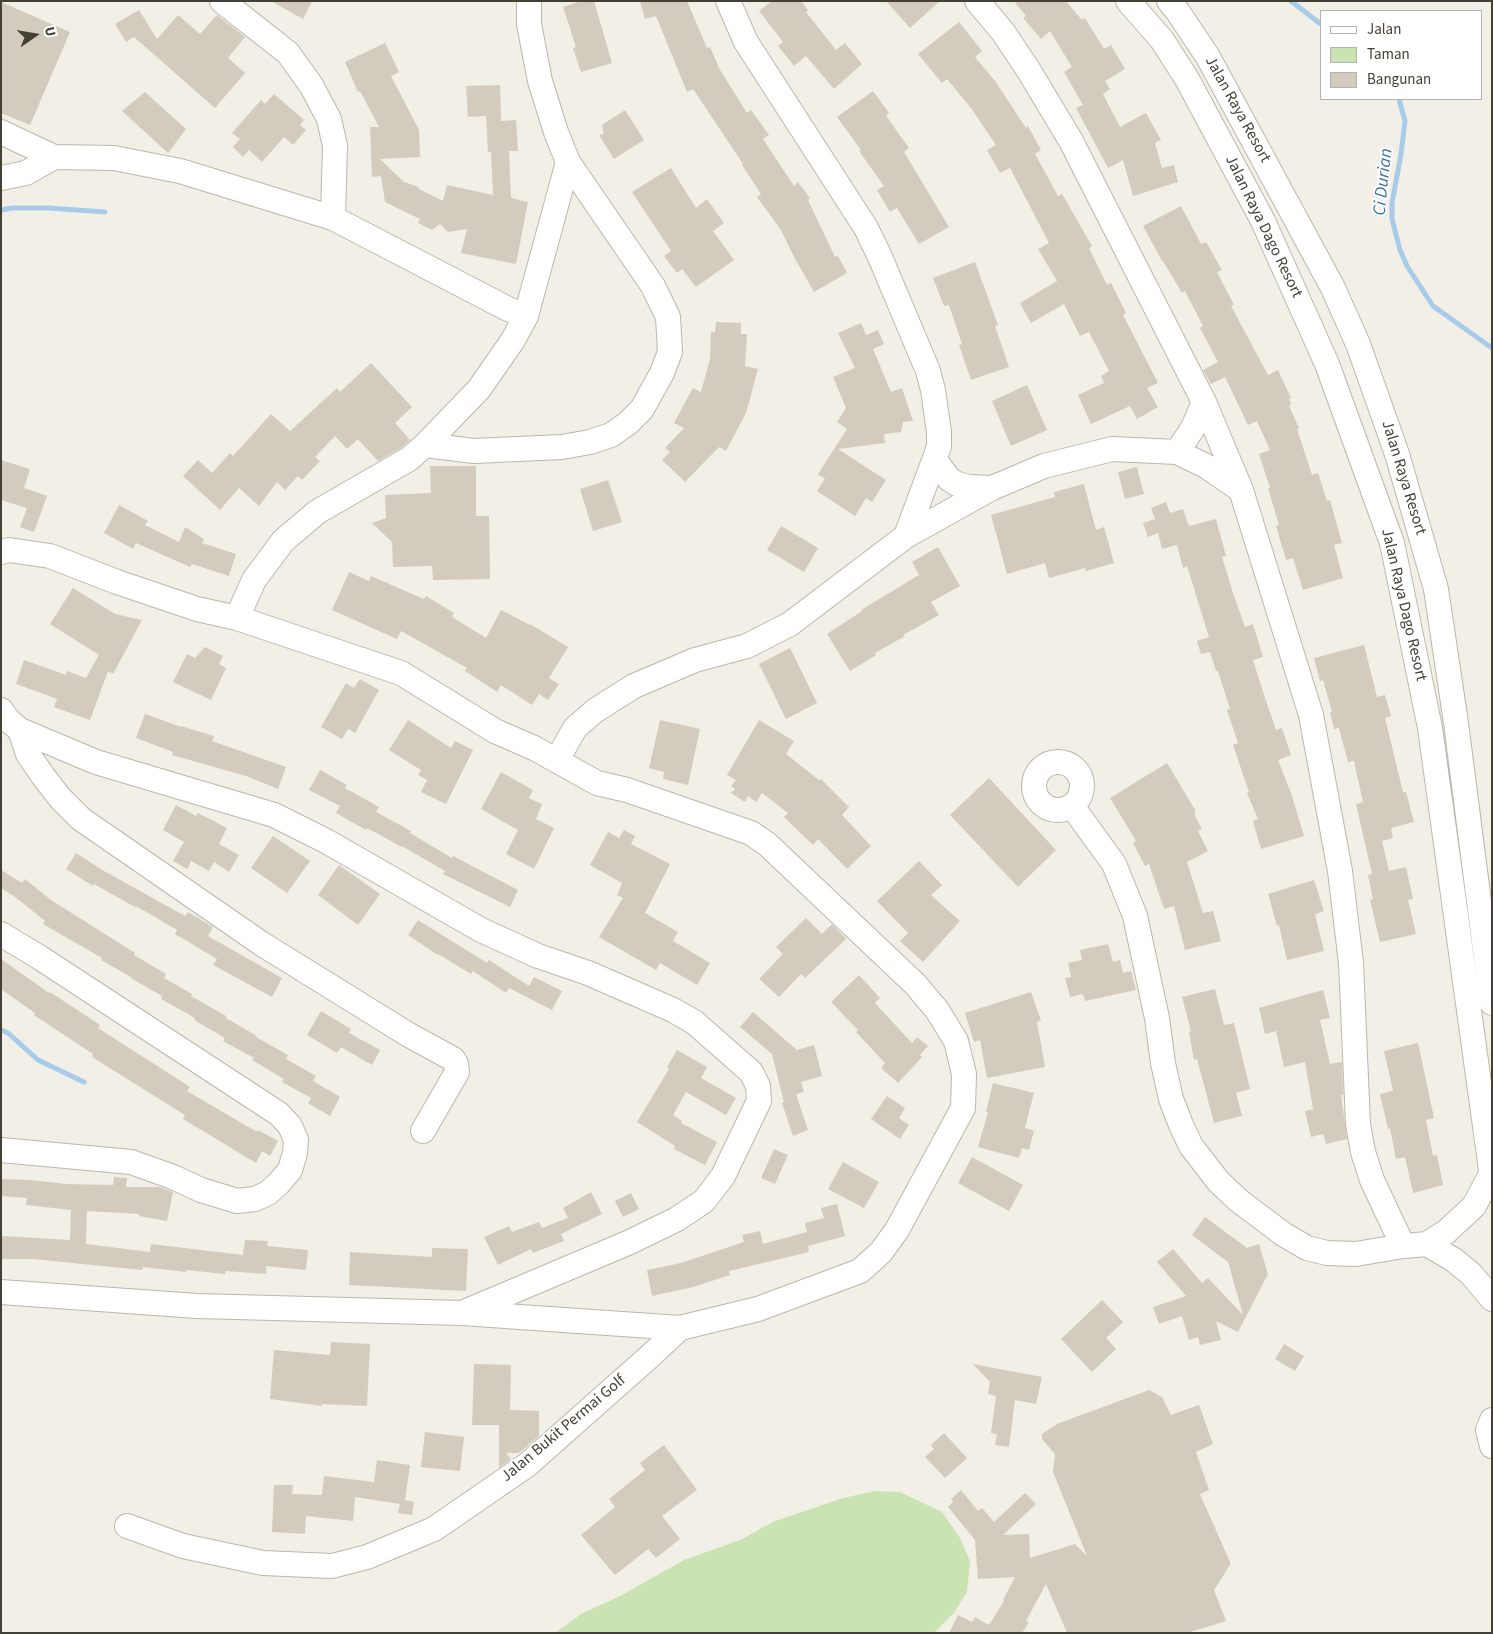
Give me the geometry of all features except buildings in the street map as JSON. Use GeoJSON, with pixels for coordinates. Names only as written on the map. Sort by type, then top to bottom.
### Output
{"type":"FeatureCollection","features":[{"type":"Feature","properties":{"kind":"street"},"geometry":{"type":"LineString","coordinates":[[222,1],[288,53],[312,85],[329,119],[336,146],[333,218]]}},
{"type":"Feature","properties":{"kind":"street"},"geometry":{"type":"LineString","coordinates":[[425,445],[474,451],[562,447],[590,442],[611,435],[628,423],[642,409],[662,373],[670,352],[668,318],[653,286],[568,162],[556,132],[540,81],[529,24],[529,1]]}},
{"type":"Feature","properties":{"kind":"street"},"geometry":{"type":"LineString","coordinates":[[728,1],[746,42],[866,228],[924,363],[933,390],[939,446],[906,536]]}},
{"type":"Feature","properties":{"kind":"street"},"geometry":{"type":"LineString","coordinates":[[977,1],[1003,32],[1030,71],[1071,142],[1204,402],[1241,490],[1311,715],[1340,871],[1351,963],[1358,1124],[1363,1152],[1372,1180],[1403,1246]]}},
{"type":"Feature","properties":{"kind":"street","name":"Jalan Raya Dago Resort"},"geometry":{"type":"LineString","coordinates":[[1128,1],[1162,40],[1187,79],[1263,221],[1328,364],[1392,543],[1430,728],[1492,1176]]}},
{"type":"Feature","properties":{"kind":"street","name":"Jalan Raya Resort"},"geometry":{"type":"LineString","coordinates":[[1168,1],[1178,12],[1208,57],[1333,288],[1358,344],[1397,454],[1436,589],[1456,723],[1492,1003]]}},
{"type":"Feature","properties":{"kind":"street"},"geometry":{"type":"LineString","coordinates":[[1,132],[54,157],[114,158],[180,171],[333,218],[508,309],[526,316]]}},
{"type":"Feature","properties":{"kind":"street"},"geometry":{"type":"LineString","coordinates":[[1,178],[26,173],[54,157]]}},
{"type":"Feature","properties":{"kind":"street"},"geometry":{"type":"LineString","coordinates":[[236,618],[254,580],[284,541],[318,512],[409,459],[425,445],[478,389],[513,340],[526,316],[568,162]]}},
{"type":"Feature","properties":{"kind":"street"},"geometry":{"type":"LineString","coordinates":[[1177,452],[1193,428],[1204,402]]}},
{"type":"Feature","properties":{"kind":"street"},"geometry":{"type":"LineString","coordinates":[[557,760],[576,728],[596,710],[634,686],[695,660],[747,646],[790,624],[906,536],[992,488],[1044,466],[1112,449],[1177,452],[1206,466],[1241,490]]}},
{"type":"Feature","properties":{"kind":"street"},"geometry":{"type":"LineString","coordinates":[[935,458],[948,479],[957,484],[969,487],[992,488]]}},
{"type":"Feature","properties":{"kind":"street"},"geometry":{"type":"LineString","coordinates":[[1,1292],[197,1306],[462,1313],[680,1328],[758,1309],[860,1271],[881,1252],[897,1230],[963,1108],[964,1074],[956,1041],[937,1010],[915,984],[767,844],[751,833],[627,790],[597,783],[534,748],[495,731],[401,674],[236,618],[197,609],[117,582],[50,556],[4,545]]}},
{"type":"Feature","properties":{"kind":"street"},"geometry":{"type":"LineString","coordinates":[[1,710],[8,720],[20,730],[96,762],[274,815],[326,842],[481,930],[538,956],[588,972],[673,1010],[694,1022],[751,1072],[758,1086],[759,1101],[722,1176],[704,1201],[677,1219],[630,1242],[462,1313]]}},
{"type":"Feature","properties":{"kind":"street"},"geometry":{"type":"LineString","coordinates":[[20,730],[28,754],[43,776],[60,798],[81,819],[262,944],[409,1035],[453,1059],[456,1064],[456,1072],[423,1131]]}},
{"type":"Feature","properties":{"kind":"street"},"geometry":{"type":"LineString","coordinates":[[1072,806],[1114,864],[1135,916],[1158,1018],[1163,1063],[1171,1099],[1191,1146],[1218,1181],[1238,1200],[1283,1234],[1307,1248],[1327,1253],[1356,1254],[1427,1244],[1446,1232],[1474,1206],[1492,1176]]}},
{"type":"Feature","properties":{"kind":"street"},"geometry":{"type":"LineString","coordinates":[[1,934],[39,956],[279,1114],[290,1126],[296,1140],[295,1153],[290,1170],[279,1183],[268,1193],[255,1199],[237,1201],[201,1190],[173,1177],[132,1162],[1,1150]]}},
{"type":"Feature","properties":{"kind":"street"},"geometry":{"type":"LineString","coordinates":[[1427,1244],[1454,1260],[1471,1274],[1492,1299]]}},
{"type":"Feature","properties":{"kind":"street","name":"Jalan Bukit Permai Golf"},"geometry":{"type":"LineString","coordinates":[[127,1526],[183,1546],[263,1563],[332,1566],[367,1557],[434,1530],[527,1465],[680,1328]]}},
{"type":"Feature","properties":{"kind":"street"},"geometry":{"type":"LineString","coordinates":[[1492,1420],[1488,1430],[1492,1446]]}},
{"type":"Feature","properties":{"kind":"green space"},"geometry":{"type":"Polygon","coordinates":[[[875,1491],[900,1492],[942,1512],[960,1538],[970,1561],[967,1592],[954,1613],[934,1633],[555,1633],[581,1614],[620,1596],[684,1560],[740,1540],[775,1521],[843,1498],[875,1491]]]}},
{"type":"Feature","properties":{"kind":"waterway","name":"Ci Durian"},"geometry":{"type":"LineString","coordinates":[[1291,1],[1320,23]]}},
{"type":"Feature","properties":{"kind":"waterway","name":"Ci Durian"},"geometry":{"type":"LineString","coordinates":[[1399,100],[1405,121],[1392,203],[1392,219],[1400,250],[1407,266],[1433,306],[1492,348]]}},
{"type":"Feature","properties":{"kind":"waterway"},"geometry":{"type":"LineString","coordinates":[[1,210],[12,208],[49,208],[105,212]]}},
{"type":"Feature","properties":{"kind":"waterway"},"geometry":{"type":"LineString","coordinates":[[1,1030],[8,1033],[38,1060],[84,1082]]}}]}
